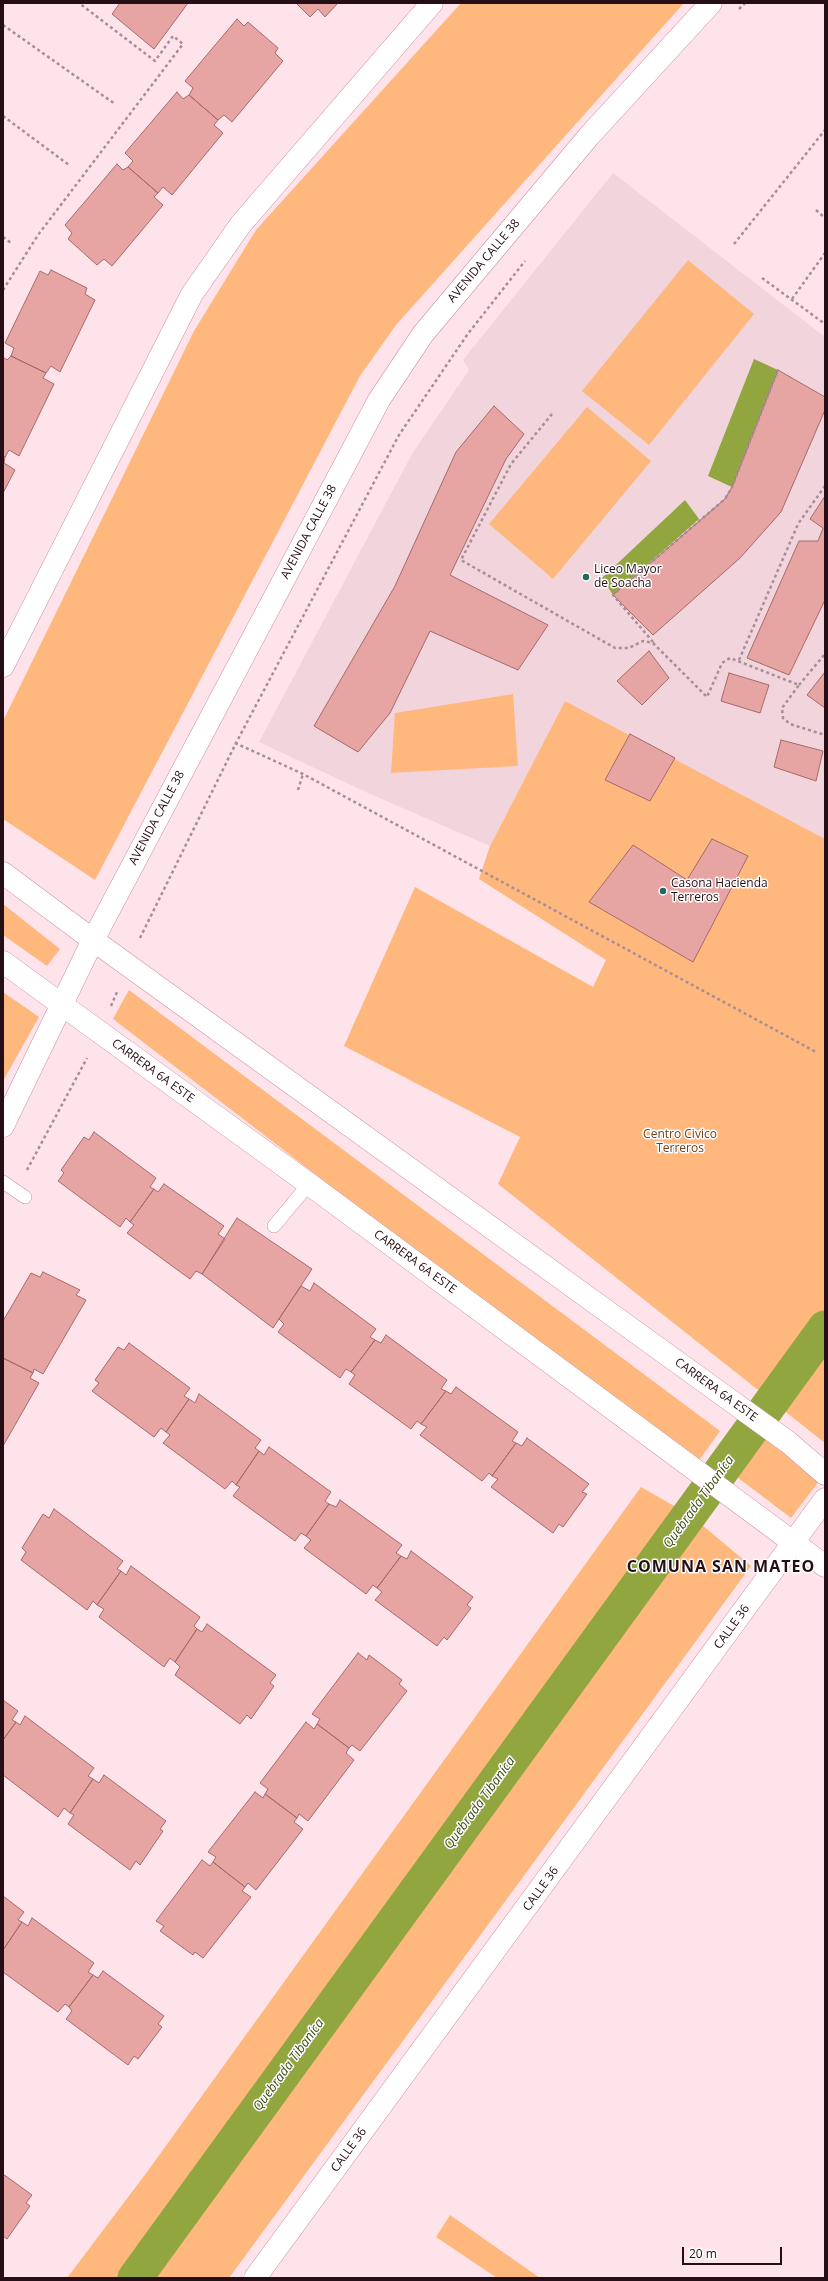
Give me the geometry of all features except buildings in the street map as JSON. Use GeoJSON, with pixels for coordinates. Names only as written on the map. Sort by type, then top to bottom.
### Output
{"type":"FeatureCollection","features":[{"type":"Feature","properties":{"kind":"street"},"geometry":{"type":"LineString","coordinates":[[3,666],[192,294],[241,224],[432,3]]}},
{"type":"Feature","properties":{"kind":"street","name":"AVENIDA CALLE 38"},"geometry":{"type":"LineString","coordinates":[[3,1126],[60,1004],[93,940],[379,400],[423,334],[589,136],[711,3]]}},
{"type":"Feature","properties":{"kind":"street","name":"CARRERA 6A ESTE"},"geometry":{"type":"LineString","coordinates":[[3,873],[93,940],[788,1442],[825,1474]]}},
{"type":"Feature","properties":{"kind":"street","name":"CARRERA 6A ESTE"},"geometry":{"type":"LineString","coordinates":[[3,962],[309,1184],[825,1566]]}},
{"type":"Feature","properties":{"kind":"street","name":"CALLE 36"},"geometry":{"type":"LineString","coordinates":[[255,2278],[825,1499]]}},
{"type":"Feature","properties":{"kind":"lane"},"geometry":{"type":"LineString","coordinates":[[3,1182],[21,1195]]}},
{"type":"Feature","properties":{"kind":"lane"},"geometry":{"type":"LineString","coordinates":[[274,1226],[309,1184]]}},
{"type":"Feature","properties":{"kind":"path"},"geometry":{"type":"LineString","coordinates":[[3,290],[38,235],[183,44],[173,36],[155,61],[79,3]]}},
{"type":"Feature","properties":{"kind":"path"},"geometry":{"type":"LineString","coordinates":[[735,14],[745,3]]}},
{"type":"Feature","properties":{"kind":"path"},"geometry":{"type":"LineString","coordinates":[[3,25],[115,104]]}},
{"type":"Feature","properties":{"kind":"path"},"geometry":{"type":"LineString","coordinates":[[3,116],[69,165]]}},
{"type":"Feature","properties":{"kind":"path"},"geometry":{"type":"LineString","coordinates":[[734,244],[825,130]]}},
{"type":"Feature","properties":{"kind":"path"},"geometry":{"type":"LineString","coordinates":[[816,210],[825,218]]}},
{"type":"Feature","properties":{"kind":"path"},"geometry":{"type":"LineString","coordinates":[[3,237],[11,243]]}},
{"type":"Feature","properties":{"kind":"path"},"geometry":{"type":"LineString","coordinates":[[792,299],[825,253]]}},
{"type":"Feature","properties":{"kind":"path"},"geometry":{"type":"LineString","coordinates":[[21,1195],[100,1033],[128,964],[158,899],[236,743],[399,435],[467,335],[529,256]]}},
{"type":"Feature","properties":{"kind":"path"},"geometry":{"type":"LineString","coordinates":[[762,278],[825,324]]}},
{"type":"Feature","properties":{"kind":"path"},"geometry":{"type":"LineString","coordinates":[[778,370],[732,487],[724,499],[613,595],[653,643],[707,697],[722,663],[730,658],[739,660],[799,685]]}},
{"type":"Feature","properties":{"kind":"path"},"geometry":{"type":"LineString","coordinates":[[552,414],[510,464],[461,560],[615,648],[629,648],[643,641],[653,643]]}},
{"type":"Feature","properties":{"kind":"path"},"geometry":{"type":"LineString","coordinates":[[739,660],[767,600],[798,524],[825,486]]}},
{"type":"Feature","properties":{"kind":"path"},"geometry":{"type":"LineString","coordinates":[[825,654],[782,708],[783,718],[790,724],[825,735]]}},
{"type":"Feature","properties":{"kind":"path"},"geometry":{"type":"LineString","coordinates":[[204,728],[303,774],[816,1052]]}},
{"type":"Feature","properties":{"kind":"path"},"geometry":{"type":"LineString","coordinates":[[298,790],[303,774]]}},
{"type":"Feature","properties":{"kind":"shaded area","name":"Liceo Mayor de Soacha"},"geometry":{"type":"Polygon","coordinates":[[[613,173],[825,337],[825,840],[565,701],[490,846],[368,793],[259,742],[412,454],[469,370],[463,360],[613,173]]]}},
{"type":"Feature","properties":{"kind":"shaded area"},"geometry":{"type":"Polygon","coordinates":[[[754,359],[778,370],[732,487],[708,476],[754,359]]]}},
{"type":"Feature","properties":{"kind":"shaded area"},"geometry":{"type":"Polygon","coordinates":[[[685,500],[699,519],[613,595],[602,578],[685,500]]]}},
{"type":"Feature","properties":{"kind":"green space"},"geometry":{"type":"Polygon","coordinates":[[[461,3],[684,3],[396,325],[360,376],[95,880],[3,819],[3,721],[194,331],[256,230],[461,3]]]}},
{"type":"Feature","properties":{"kind":"green space"},"geometry":{"type":"Polygon","coordinates":[[[688,260],[754,314],[649,445],[582,391],[688,260]]]}},
{"type":"Feature","properties":{"kind":"green space"},"geometry":{"type":"Polygon","coordinates":[[[587,407],[651,461],[553,579],[489,524],[587,407]]]}},
{"type":"Feature","properties":{"kind":"green space"},"geometry":{"type":"Polygon","coordinates":[[[513,694],[518,766],[391,773],[395,713],[513,694]]]}},
{"type":"Feature","properties":{"kind":"green space","name":"Centro Civico Terreros"},"geometry":{"type":"Polygon","coordinates":[[[565,701],[825,839],[825,1443],[498,1184],[520,1137],[344,1046],[415,887],[593,987],[606,960],[479,879],[490,846],[565,701]]]}},
{"type":"Feature","properties":{"kind":"green space"},"geometry":{"type":"Polygon","coordinates":[[[3,904],[60,949],[47,966],[3,935],[3,904]]]}},
{"type":"Feature","properties":{"kind":"green space"},"geometry":{"type":"Polygon","coordinates":[[[129,990],[720,1431],[695,1466],[113,1019],[129,990]]]}},
{"type":"Feature","properties":{"kind":"green space"},"geometry":{"type":"Polygon","coordinates":[[[3,992],[39,1017],[3,1081],[3,992]]]}},
{"type":"Feature","properties":{"kind":"green space"},"geometry":{"type":"Polygon","coordinates":[[[765,1439],[820,1480],[791,1518],[737,1477],[765,1439]]]}},
{"type":"Feature","properties":{"kind":"green space"},"geometry":{"type":"Polygon","coordinates":[[[641,1487],[690,1515],[751,1566],[229,2278],[67,2278],[147,2172],[641,1487]]]}},
{"type":"Feature","properties":{"kind":"green space"},"geometry":{"type":"Polygon","coordinates":[[[450,2215],[540,2278],[497,2278],[436,2237],[450,2215]]]}},
{"type":"Feature","properties":{"kind":"waterway","name":"Quebrada Tibaníca"},"geometry":{"type":"LineString","coordinates":[[135,2278],[825,1328]]}},
{"type":"Feature","properties":{"kind":"place","name":"Liceo Mayor de Soacha"},"geometry":{"type":"Point","coordinates":[586,577]}},
{"type":"Feature","properties":{"kind":"place","name":"Casona Hacienda Terreros"},"geometry":{"type":"Point","coordinates":[663,891]}},
{"type":"Feature","properties":{"kind":"district","name":"COMUNA SAN MATEO"},"geometry":{"type":"Point","coordinates":[721,1567]}}]}
